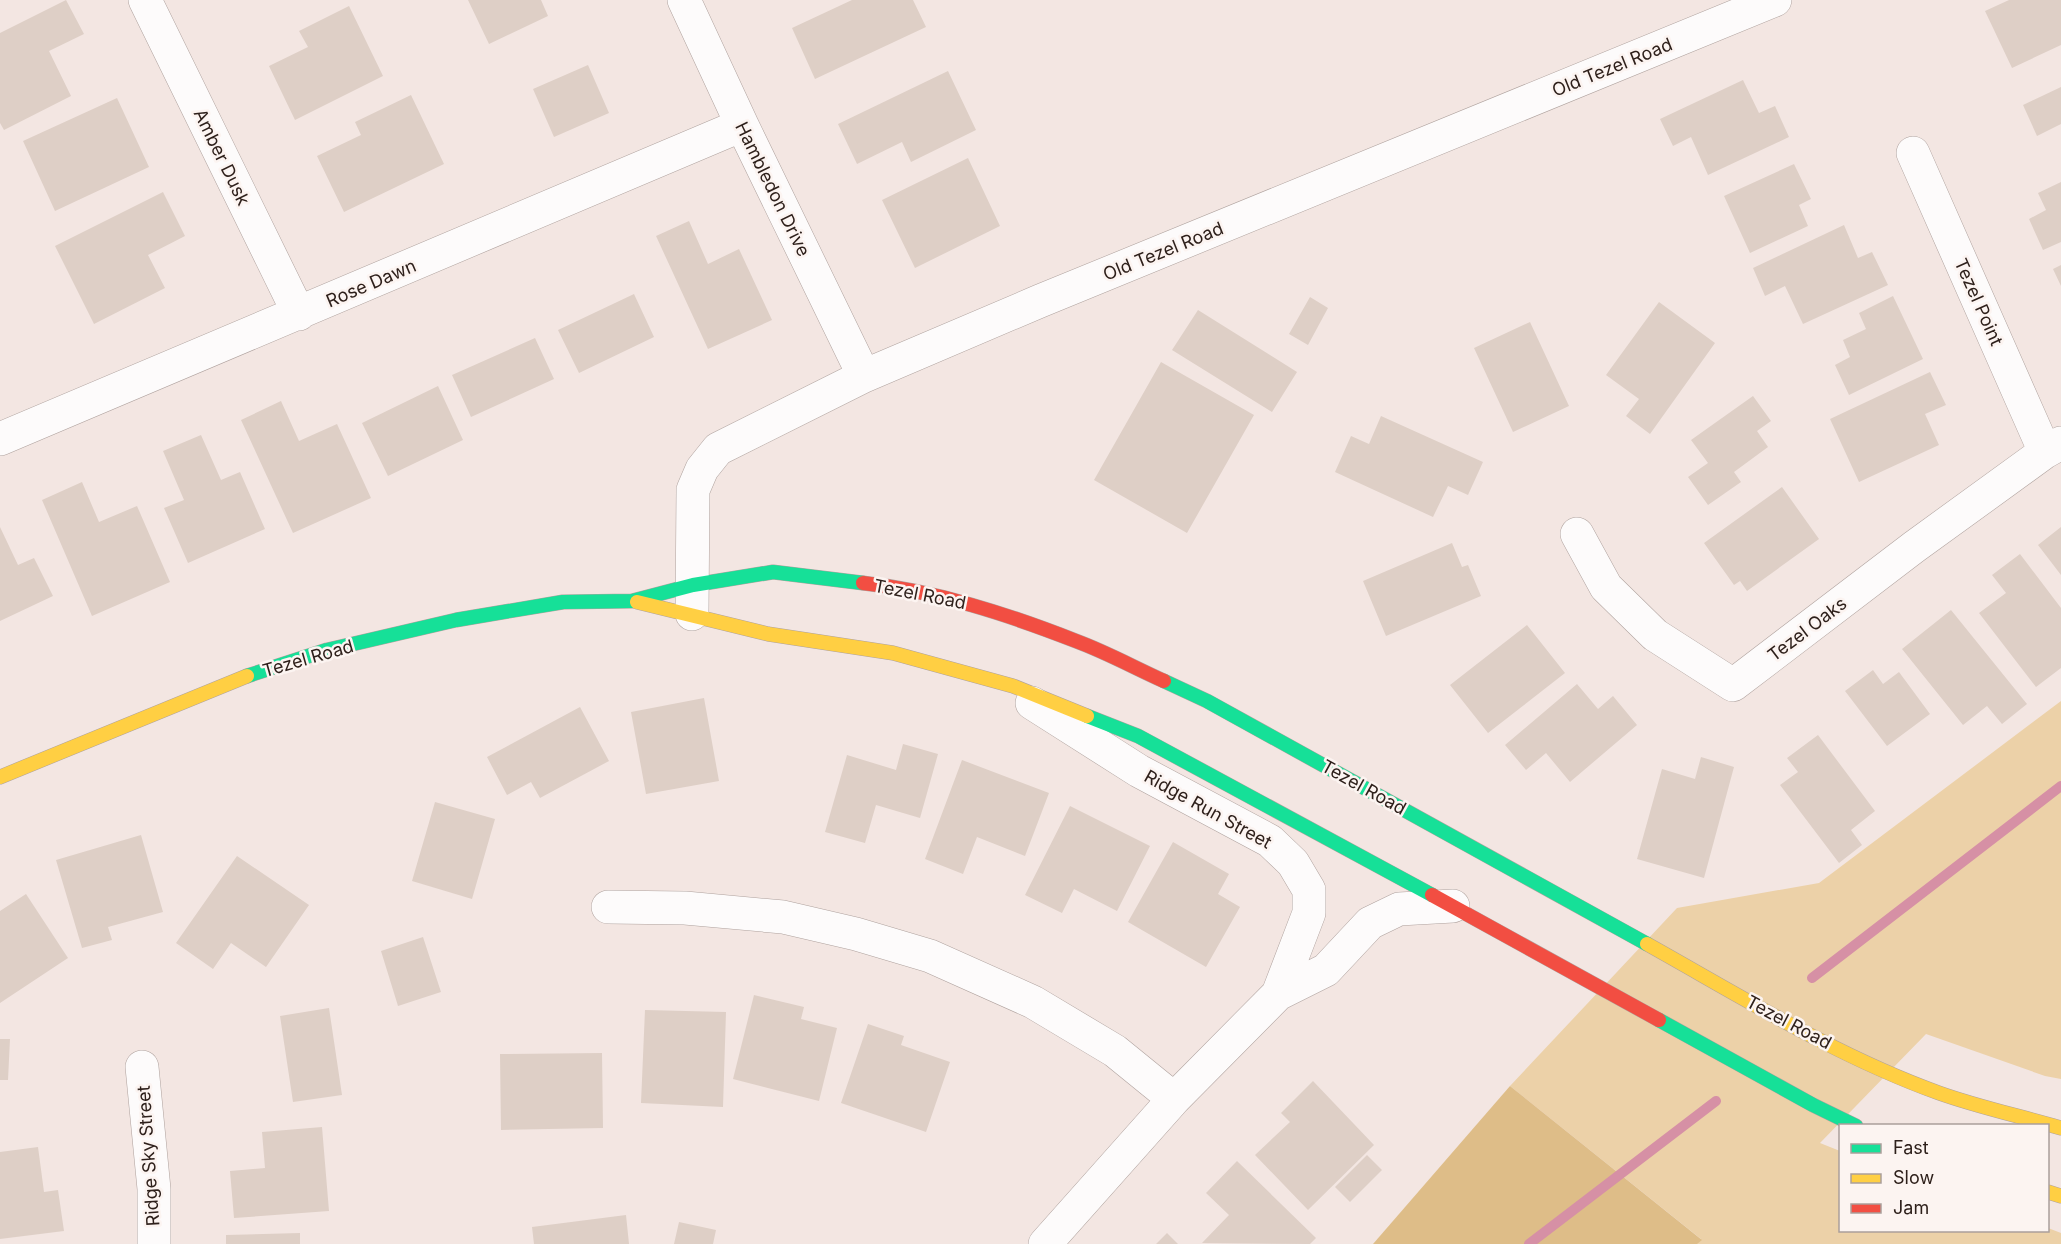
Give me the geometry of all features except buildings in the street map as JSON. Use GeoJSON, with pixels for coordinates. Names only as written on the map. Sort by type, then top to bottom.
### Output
{"type":"FeatureCollection","features":[{"type":"Feature","properties":{"kind":"main road","name":"Tezel Road"},"geometry":{"type":"LineString","coordinates":[[0,777],[244,677],[327,650],[456,620],[563,602],[693,601],[773,572],[891,586],[971,604],[1077,641],[1207,701],[1804,1031],[1863,1061],[1938,1093],[2047,1124]]}},
{"type":"Feature","properties":{"kind":"main road","name":"Tezel Road"},"geometry":{"type":"LineString","coordinates":[[632,601],[693,601],[768,634],[892,653],[1000,683],[1138,736],[1803,1099],[1854,1124]]}},
{"type":"Feature","properties":{"kind":"street","name":"Amber Dusk"},"geometry":{"type":"LineString","coordinates":[[146,0],[299,314]]}},
{"type":"Feature","properties":{"kind":"street","name":"Hambledon Drive"},"geometry":{"type":"LineString","coordinates":[[684,0],[864,376]]}},
{"type":"Feature","properties":{"kind":"street","name":"Old Tezel Road"},"geometry":{"type":"LineString","coordinates":[[693,601],[693,490],[702,469],[718,449],[864,376],[1040,301],[1775,0]]}},
{"type":"Feature","properties":{"kind":"street","name":"Rose Dawn"},"geometry":{"type":"LineString","coordinates":[[0,439],[742,125]]}},
{"type":"Feature","properties":{"kind":"street","name":"Tezel Point"},"geometry":{"type":"LineString","coordinates":[[1913,153],[2053,448]]}},
{"type":"Feature","properties":{"kind":"street","name":"Tezel Oaks"},"geometry":{"type":"LineString","coordinates":[[1577,534],[1606,587],[1655,635],[1733,685],[1914,547],[2053,448]]}},
{"type":"Feature","properties":{"kind":"street","name":"Ridge Run Street"},"geometry":{"type":"LineString","coordinates":[[1000,683],[1139,771],[1270,841],[1293,863],[1309,890],[1309,914],[1278,994]]}},
{"type":"Feature","properties":{"kind":"street","name":"Ridge Run Street"},"geometry":{"type":"LineString","coordinates":[[1045,1244],[1174,1099],[1278,994],[1326,970],[1370,923],[1399,909],[1453,906]]}},
{"type":"Feature","properties":{"kind":"street"},"geometry":{"type":"LineString","coordinates":[[608,907],[685,908],[783,916],[856,934],[930,957],[1033,1002],[1114,1051],[1174,1099]]}},
{"type":"Feature","properties":{"kind":"street","name":"Ridge Sky Street"},"geometry":{"type":"LineString","coordinates":[[142,1067],[154,1190],[154,1244]]}},
{"type":"Feature","properties":{"kind":"shaded area"},"geometry":{"type":"Polygon","coordinates":[[[2061,701],[2061,1079],[2045,1076],[1926,1034],[1820,1143],[1839,1151],[1839,1232],[2049,1232],[2049,1228],[2061,1233],[2061,1244],[1696,1244],[1701,1239],[1510,1086],[1677,908],[1819,883],[2061,701]]]}},
{"type":"Feature","properties":{"kind":"shaded area"},"geometry":{"type":"Polygon","coordinates":[[[1510,1086],[1702,1240],[1697,1244],[1373,1244],[1510,1086]]]}},
{"type":"Feature","properties":{"kind":"waterway"},"geometry":{"type":"LineString","coordinates":[[1812,978],[2061,786]]}},
{"type":"Feature","properties":{"kind":"waterway"},"geometry":{"type":"LineString","coordinates":[[1529,1244],[1716,1101]]}},
{"type":"Feature","properties":{"kind":"traffic: fast"},"geometry":{"type":"LineString","coordinates":[[247,676],[327,650],[456,620],[563,602],[632,601],[693,585],[773,572],[863,583]]}},
{"type":"Feature","properties":{"kind":"traffic: fast"},"geometry":{"type":"LineString","coordinates":[[1164,681],[1207,701],[1647,944]]}},
{"type":"Feature","properties":{"kind":"traffic: fast"},"geometry":{"type":"LineString","coordinates":[[1087,716],[1138,736],[1432,895]]}},
{"type":"Feature","properties":{"kind":"traffic: fast"},"geometry":{"type":"LineString","coordinates":[[1659,1020],[1852,1124]]}},
{"type":"Feature","properties":{"kind":"traffic: slow"},"geometry":{"type":"LineString","coordinates":[[637,602],[768,634],[893,653],[1013,686],[1087,716]]}},
{"type":"Feature","properties":{"kind":"traffic: slow"},"geometry":{"type":"LineString","coordinates":[[0,777],[247,676]]}},
{"type":"Feature","properties":{"kind":"traffic: slow"},"geometry":{"type":"LineString","coordinates":[[1647,944],[1790,1025],[1863,1062],[1939,1093],[2046,1124]]}},
{"type":"Feature","properties":{"kind":"traffic: slow"},"geometry":{"type":"LineString","coordinates":[[2049,1125],[2061,1128]]}},
{"type":"Feature","properties":{"kind":"traffic: slow"},"geometry":{"type":"LineString","coordinates":[[2049,1192],[2061,1196]]}},
{"type":"Feature","properties":{"kind":"traffic: jam"},"geometry":{"type":"LineString","coordinates":[[863,583],[917,592],[998,613],[1087,645],[1164,681]]}},
{"type":"Feature","properties":{"kind":"traffic: jam"},"geometry":{"type":"LineString","coordinates":[[1432,895],[1659,1020]]}}]}
